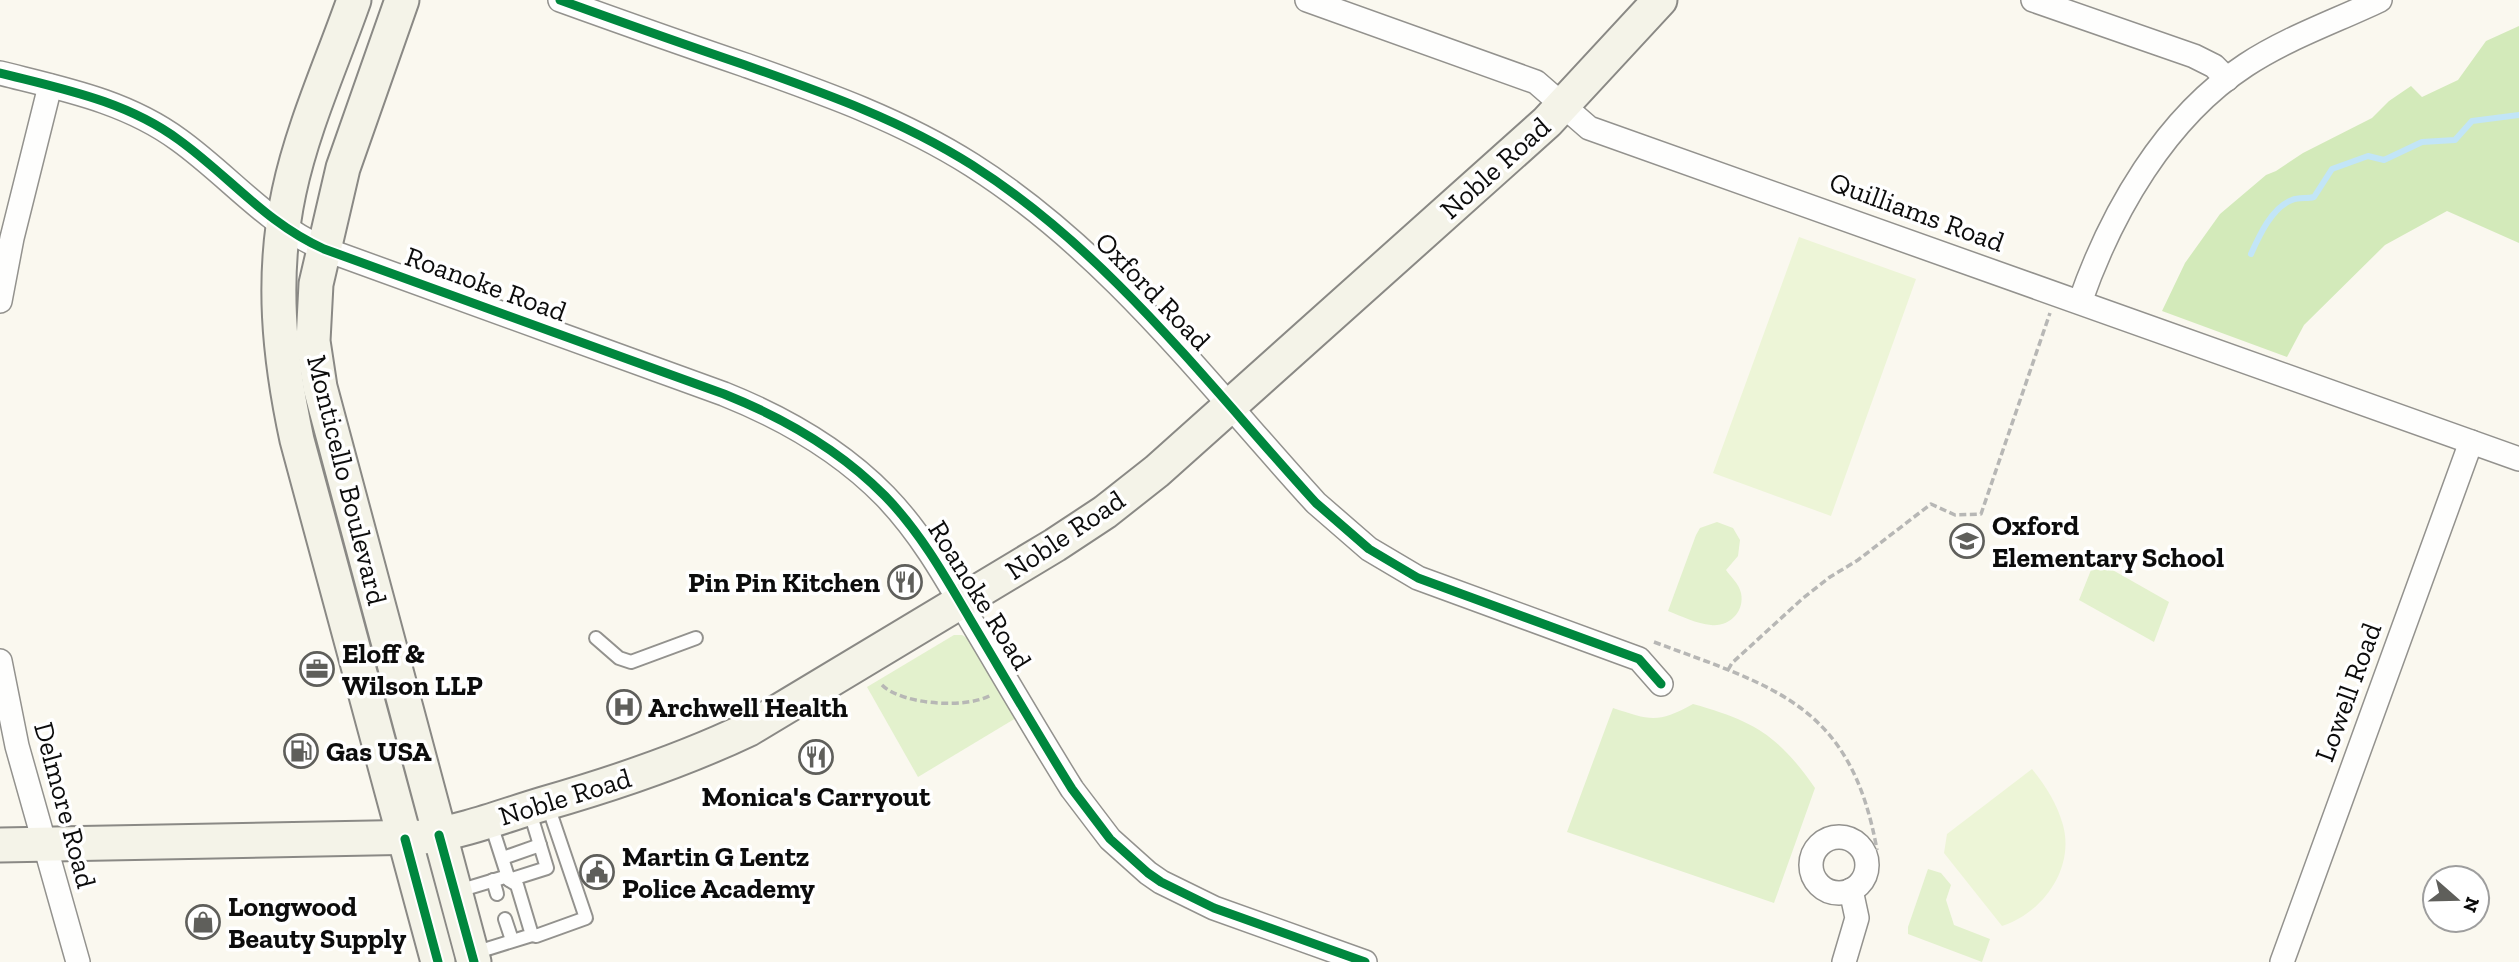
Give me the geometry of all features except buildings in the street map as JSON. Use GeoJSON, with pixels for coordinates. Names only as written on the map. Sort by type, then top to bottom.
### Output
{"type":"FeatureCollection","features":[{"type":"Feature","properties":{"kind":"main road","name":"Monticello Boulevard"},"geometry":{"type":"LineString","coordinates":[[354,0],[300,151],[304,239],[316,284],[312,322],[320,387],[473,958]]}},
{"type":"Feature","properties":{"kind":"main road","name":"Monticello Boulevard"},"geometry":{"type":"LineString","coordinates":[[402,0],[355,129],[332,208],[304,239],[279,257],[278,303],[286,388],[300,453],[438,962]]}},
{"type":"Feature","properties":{"kind":"main road","name":"Noble Road"},"geometry":{"type":"LineString","coordinates":[[0,845],[405,839],[439,835],[636,776],[736,735],[774,715],[1055,545],[1105,512],[1157,471],[1443,216],[1563,104],[1660,0]]}},
{"type":"Feature","properties":{"kind":"street","name":"Oxford Road"},"geometry":{"type":"LineString","coordinates":[[560,0],[854,105],[909,130],[970,164],[1029,205],[1087,254],[1137,304],[1327,514],[1351,536],[1383,559],[1447,590],[1639,659],[1661,684]]}},
{"type":"Feature","properties":{"kind":"street","name":"Quilliams Road"},"geometry":{"type":"LineString","coordinates":[[1307,0],[1536,82],[1589,128],[2519,459]]}},
{"type":"Feature","properties":{"kind":"street"},"geometry":{"type":"LineString","coordinates":[[2033,0],[2194,56],[2214,66],[2227,79]]}},
{"type":"Feature","properties":{"kind":"street"},"geometry":{"type":"LineString","coordinates":[[2080,302],[2115,217],[2140,175],[2174,131],[2227,79],[2271,51],[2381,0]]}},
{"type":"Feature","properties":{"kind":"street"},"geometry":{"type":"LineString","coordinates":[[0,73],[108,102],[152,122],[304,239]]}},
{"type":"Feature","properties":{"kind":"street"},"geometry":{"type":"LineString","coordinates":[[0,301],[50,86]]}},
{"type":"Feature","properties":{"kind":"street","name":"Roanoke Road"},"geometry":{"type":"LineString","coordinates":[[304,239],[724,394],[792,425],[845,460],[885,496],[911,525],[1072,789],[1093,820],[1127,855],[1154,877],[1196,901],[1365,962]]}},
{"type":"Feature","properties":{"kind":"street","name":"Lowell Road"},"geometry":{"type":"LineString","coordinates":[[2282,962],[2471,442]]}},
{"type":"Feature","properties":{"kind":"street","name":"Delmore Road"},"geometry":{"type":"LineString","coordinates":[[0,661],[17,746],[78,962]]}},
{"type":"Feature","properties":{"kind":"street"},"geometry":{"type":"LineString","coordinates":[[1844,962],[1857,918],[1851,891]]}},
{"type":"Feature","properties":{"kind":"lane"},"geometry":{"type":"LineString","coordinates":[[596,638],[619,659],[631,662],[696,638]]}},
{"type":"Feature","properties":{"kind":"lane"},"geometry":{"type":"LineString","coordinates":[[454,892],[547,868],[540,845],[538,806]]}},
{"type":"Feature","properties":{"kind":"lane"},"geometry":{"type":"LineString","coordinates":[[473,958],[512,940],[532,934],[536,936],[586,918],[538,806]]}},
{"type":"Feature","properties":{"kind":"lane"},"geometry":{"type":"LineString","coordinates":[[490,820],[509,878],[517,885],[532,934]]}},
{"type":"Feature","properties":{"kind":"lane"},"geometry":{"type":"LineString","coordinates":[[503,858],[540,845]]}},
{"type":"Feature","properties":{"kind":"lane"},"geometry":{"type":"LineString","coordinates":[[493,880],[497,894]]}},
{"type":"Feature","properties":{"kind":"lane"},"geometry":{"type":"LineString","coordinates":[[505,919],[512,940]]}},
{"type":"Feature","properties":{"kind":"path"},"geometry":{"type":"LineString","coordinates":[[1728,670],[1732,663],[1802,599],[1931,504],[1955,515],[1981,514],[2051,308]]}},
{"type":"Feature","properties":{"kind":"path"},"geometry":{"type":"LineString","coordinates":[[1651,641],[1768,686],[1809,714],[1828,733],[1851,765],[1862,788],[1877,850]]}},
{"type":"Feature","properties":{"kind":"path"},"geometry":{"type":"LineString","coordinates":[[882,685],[896,694],[919,700],[965,702],[991,695]]}},
{"type":"Feature","properties":{"kind":"green space"},"geometry":{"type":"Polygon","coordinates":[[[2519,26],[2519,243],[2447,211],[2385,245],[2304,325],[2287,357],[2162,311],[2185,263],[2220,214],[2266,175],[2372,118],[2389,101],[2411,86],[2422,97],[2458,80],[2486,41],[2519,26]]]}},
{"type":"Feature","properties":{"kind":"green space"},"geometry":{"type":"Polygon","coordinates":[[[1799,237],[1916,279],[1831,516],[1713,473],[1799,237]]]}},
{"type":"Feature","properties":{"kind":"green space"},"geometry":{"type":"Polygon","coordinates":[[[1717,522],[1733,528],[1740,540],[1738,556],[1726,570],[1739,587],[1742,600],[1734,617],[1724,624],[1711,625],[1668,611],[1696,535],[1700,528],[1717,522]]]}},
{"type":"Feature","properties":{"kind":"green space"},"geometry":{"type":"Polygon","coordinates":[[[2095,560],[2169,602],[2154,642],[2079,600],[2095,560]]]}},
{"type":"Feature","properties":{"kind":"green space"},"geometry":{"type":"Polygon","coordinates":[[[954,635],[962,635],[970,640],[1016,718],[918,777],[867,687],[954,635]]]}},
{"type":"Feature","properties":{"kind":"green space"},"geometry":{"type":"Polygon","coordinates":[[[1693,704],[1733,717],[1763,732],[1789,755],[1815,788],[1774,903],[1567,832],[1613,708],[1653,718],[1671,715],[1693,704]]]}},
{"type":"Feature","properties":{"kind":"green space"},"geometry":{"type":"Polygon","coordinates":[[[2032,769],[2061,817],[2065,841],[2064,858],[2060,873],[2042,900],[2017,920],[2002,926],[1944,853],[1947,834],[2032,769]]]}},
{"type":"Feature","properties":{"kind":"green space"},"geometry":{"type":"Polygon","coordinates":[[[1928,869],[1941,873],[1951,885],[1946,900],[1954,925],[1990,939],[1982,962],[1908,934],[1928,869]]]}},
{"type":"Feature","properties":{"kind":"waterway"},"geometry":{"type":"LineString","coordinates":[[2251,254],[2267,223],[2278,209],[2295,199],[2314,197],[2332,169],[2368,156],[2384,160],[2422,142],[2455,140],[2472,121],[2519,115]]}},
{"type":"Feature","properties":{"kind":"cycle path"},"geometry":{"type":"LineString","coordinates":[[560,0],[833,97],[918,134],[972,165],[1022,200],[1113,279],[1196,367],[1316,503],[1369,549],[1418,578],[1639,659],[1661,684]]}},
{"type":"Feature","properties":{"kind":"cycle path"},"geometry":{"type":"LineString","coordinates":[[0,73],[93,98],[138,115],[179,140],[284,226],[324,249],[724,394],[768,413],[830,449],[885,496],[921,539],[1072,789],[1110,839],[1161,882],[1214,908],[1365,962]]}},
{"type":"Feature","properties":{"kind":"cycle path"},"geometry":{"type":"LineString","coordinates":[[439,835],[474,962]]}},
{"type":"Feature","properties":{"kind":"cycle path"},"geometry":{"type":"LineString","coordinates":[[405,839],[438,962]]}},
{"type":"Feature","properties":{"kind":"place","name":"Oxford Elementary School"},"geometry":{"type":"Point","coordinates":[1967,541]}},
{"type":"Feature","properties":{"kind":"place","name":"Pin Pin Kitchen"},"geometry":{"type":"Point","coordinates":[905,582]}},
{"type":"Feature","properties":{"kind":"place","name":"Eloff & Wilson LLP"},"geometry":{"type":"Point","coordinates":[317,669]}},
{"type":"Feature","properties":{"kind":"place","name":"Archwell Health"},"geometry":{"type":"Point","coordinates":[624,707]}},
{"type":"Feature","properties":{"kind":"place","name":"Gas USA"},"geometry":{"type":"Point","coordinates":[301,751]}},
{"type":"Feature","properties":{"kind":"place","name":"Monica's Carryout"},"geometry":{"type":"Point","coordinates":[816,757]}},
{"type":"Feature","properties":{"kind":"place","name":"Martin G Lentz Police Academy"},"geometry":{"type":"Point","coordinates":[597,872]}},
{"type":"Feature","properties":{"kind":"place","name":"Longwood Beauty Supply"},"geometry":{"type":"Point","coordinates":[203,922]}}]}
